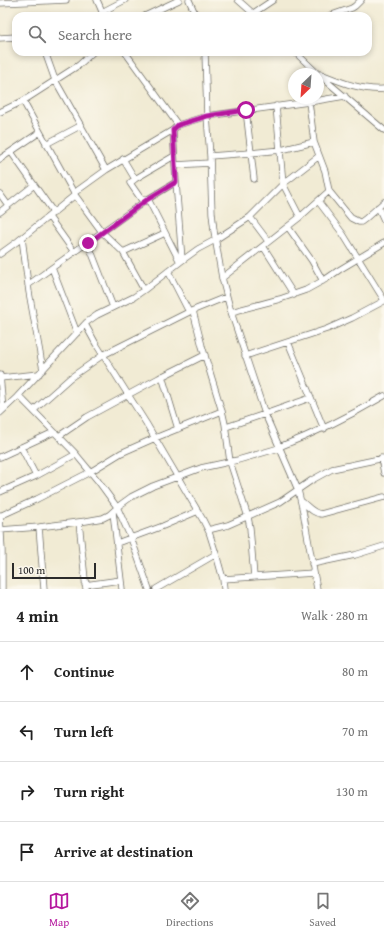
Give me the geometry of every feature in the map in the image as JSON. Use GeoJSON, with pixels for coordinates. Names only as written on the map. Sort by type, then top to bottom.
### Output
{"type":"FeatureCollection","features":[{"type":"Feature","properties":{"kind":"street"},"geometry":{"type":"LineString","coordinates":[[0,3],[65,0]]}},
{"type":"Feature","properties":{"kind":"street"},"geometry":{"type":"LineString","coordinates":[[97,0],[102,12]]}},
{"type":"Feature","properties":{"kind":"street"},"geometry":{"type":"LineString","coordinates":[[106,12],[125,0]]}},
{"type":"Feature","properties":{"kind":"street"},"geometry":{"type":"LineString","coordinates":[[153,12],[178,0]]}},
{"type":"Feature","properties":{"kind":"street"},"geometry":{"type":"LineString","coordinates":[[189,0],[194,12]]}},
{"type":"Feature","properties":{"kind":"street"},"geometry":{"type":"LineString","coordinates":[[238,0],[250,12]]}},
{"type":"Feature","properties":{"kind":"street"},"geometry":{"type":"LineString","coordinates":[[257,12],[273,0]]}},
{"type":"Feature","properties":{"kind":"street"},"geometry":{"type":"LineString","coordinates":[[340,12],[352,8],[361,0]]}},
{"type":"Feature","properties":{"kind":"street"},"geometry":{"type":"LineString","coordinates":[[0,38],[12,37]]}},
{"type":"Feature","properties":{"kind":"street"},"geometry":{"type":"LineString","coordinates":[[46,56],[55,80],[106,170]]}},
{"type":"Feature","properties":{"kind":"street"},"geometry":{"type":"LineString","coordinates":[[0,112],[23,101],[79,65],[89,56]]}},
{"type":"Feature","properties":{"kind":"street"},"geometry":{"type":"LineString","coordinates":[[128,56],[178,125]]}},
{"type":"Feature","properties":{"kind":"street"},"geometry":{"type":"LineString","coordinates":[[205,56],[212,213],[222,278],[226,297],[265,414],[298,490],[317,589]]}},
{"type":"Feature","properties":{"kind":"street"},"geometry":{"type":"LineString","coordinates":[[299,56],[313,68]]}},
{"type":"Feature","properties":{"kind":"street"},"geometry":{"type":"LineString","coordinates":[[324,75],[358,87],[384,89]]}},
{"type":"Feature","properties":{"kind":"street"},"geometry":{"type":"LineString","coordinates":[[324,78],[384,130]]}},
{"type":"Feature","properties":{"kind":"street"},"geometry":{"type":"LineString","coordinates":[[324,100],[345,96]]}},
{"type":"Feature","properties":{"kind":"street"},"geometry":{"type":"LineString","coordinates":[[23,101],[74,194],[102,232],[123,252],[144,290]]}},
{"type":"Feature","properties":{"kind":"street"},"geometry":{"type":"LineString","coordinates":[[0,254],[106,170],[173,130],[178,125],[207,116],[292,104]]}},
{"type":"Feature","properties":{"kind":"street"},"geometry":{"type":"LineString","coordinates":[[309,104],[314,142],[325,171],[330,190],[351,218],[361,222],[384,202]]}},
{"type":"Feature","properties":{"kind":"street"},"geometry":{"type":"LineString","coordinates":[[276,106],[283,184],[300,217]]}},
{"type":"Feature","properties":{"kind":"street"},"geometry":{"type":"LineString","coordinates":[[246,110],[254,179]]}},
{"type":"Feature","properties":{"kind":"street"},"geometry":{"type":"LineString","coordinates":[[46,144],[80,126]]}},
{"type":"Feature","properties":{"kind":"street"},"geometry":{"type":"LineString","coordinates":[[173,130],[181,261]]}},
{"type":"Feature","properties":{"kind":"street"},"geometry":{"type":"LineString","coordinates":[[0,159],[40,132]]}},
{"type":"Feature","properties":{"kind":"street"},"geometry":{"type":"LineString","coordinates":[[210,156],[250,154],[281,150],[314,142]]}},
{"type":"Feature","properties":{"kind":"street"},"geometry":{"type":"LineString","coordinates":[[11,152],[34,185],[74,252]]}},
{"type":"Feature","properties":{"kind":"street"},"geometry":{"type":"LineString","coordinates":[[148,199],[142,199],[130,183],[174,156]]}},
{"type":"Feature","properties":{"kind":"street"},"geometry":{"type":"LineString","coordinates":[[2,412],[19,396],[85,324],[97,315],[144,290],[198,249],[215,240],[250,217],[283,184],[319,156]]}},
{"type":"Feature","properties":{"kind":"street"},"geometry":{"type":"LineString","coordinates":[[123,159],[135,179]]}},
{"type":"Feature","properties":{"kind":"street"},"geometry":{"type":"LineString","coordinates":[[175,165],[210,164]]}},
{"type":"Feature","properties":{"kind":"street"},"geometry":{"type":"LineString","coordinates":[[28,285],[148,199],[176,182]]}},
{"type":"Feature","properties":{"kind":"street"},"geometry":{"type":"LineString","coordinates":[[0,212],[34,185]]}},
{"type":"Feature","properties":{"kind":"street"},"geometry":{"type":"LineString","coordinates":[[222,278],[288,227],[330,190]]}},
{"type":"Feature","properties":{"kind":"street"},"geometry":{"type":"LineString","coordinates":[[0,194],[8,205]]}},
{"type":"Feature","properties":{"kind":"street"},"geometry":{"type":"LineString","coordinates":[[148,199],[165,234],[181,261]]}},
{"type":"Feature","properties":{"kind":"street"},"geometry":{"type":"LineString","coordinates":[[245,356],[345,322],[384,300],[343,234],[318,201]]}},
{"type":"Feature","properties":{"kind":"street"},"geometry":{"type":"LineString","coordinates":[[378,207],[384,220]]}},
{"type":"Feature","properties":{"kind":"street"},"geometry":{"type":"LineString","coordinates":[[250,217],[268,241]]}},
{"type":"Feature","properties":{"kind":"street"},"geometry":{"type":"LineString","coordinates":[[288,227],[312,261],[323,281]]}},
{"type":"Feature","properties":{"kind":"street"},"geometry":{"type":"LineString","coordinates":[[123,252],[165,234]]}},
{"type":"Feature","properties":{"kind":"street"},"geometry":{"type":"LineString","coordinates":[[22,238],[41,372]]}},
{"type":"Feature","properties":{"kind":"street"},"geometry":{"type":"LineString","coordinates":[[88,243],[113,307]]}},
{"type":"Feature","properties":{"kind":"street"},"geometry":{"type":"LineString","coordinates":[[231,312],[294,295],[314,286],[384,243]]}},
{"type":"Feature","properties":{"kind":"street"},"geometry":{"type":"LineString","coordinates":[[263,246],[294,295]]}},
{"type":"Feature","properties":{"kind":"street"},"geometry":{"type":"LineString","coordinates":[[52,268],[77,333]]}},
{"type":"Feature","properties":{"kind":"street"},"geometry":{"type":"LineString","coordinates":[[168,271],[191,311],[222,411],[226,427],[230,462],[248,517],[254,577]]}},
{"type":"Feature","properties":{"kind":"street"},"geometry":{"type":"LineString","coordinates":[[34,410],[70,378],[103,355],[191,311],[226,297]]}},
{"type":"Feature","properties":{"kind":"street"},"geometry":{"type":"LineString","coordinates":[[85,324],[155,438],[208,530],[223,579],[224,589]]}},
{"type":"Feature","properties":{"kind":"street"},"geometry":{"type":"LineString","coordinates":[[288,342],[324,429]]}},
{"type":"Feature","properties":{"kind":"street"},"geometry":{"type":"LineString","coordinates":[[0,457],[75,425],[162,376],[205,355]]}},
{"type":"Feature","properties":{"kind":"street"},"geometry":{"type":"LineString","coordinates":[[2,412],[0,377],[41,372]]}},
{"type":"Feature","properties":{"kind":"street"},"geometry":{"type":"LineString","coordinates":[[162,376],[178,429]]}},
{"type":"Feature","properties":{"kind":"street"},"geometry":{"type":"LineString","coordinates":[[19,396],[76,454],[117,508],[131,538],[150,589]]}},
{"type":"Feature","properties":{"kind":"street"},"geometry":{"type":"LineString","coordinates":[[1,530],[40,527],[103,518],[131,497],[139,493],[201,468],[252,457],[279,447],[324,429],[384,396]]}},
{"type":"Feature","properties":{"kind":"street"},"geometry":{"type":"LineString","coordinates":[[226,427],[310,398]]}},
{"type":"Feature","properties":{"kind":"street"},"geometry":{"type":"LineString","coordinates":[[2,589],[0,515],[38,499],[90,472],[116,455],[222,411]]}},
{"type":"Feature","properties":{"kind":"street"},"geometry":{"type":"LineString","coordinates":[[21,447],[36,476]]}},
{"type":"Feature","properties":{"kind":"street"},"geometry":{"type":"LineString","coordinates":[[0,492],[36,476],[76,454]]}},
{"type":"Feature","properties":{"kind":"street"},"geometry":{"type":"LineString","coordinates":[[208,530],[223,527],[280,502],[312,480],[332,469],[383,458],[384,473]]}},
{"type":"Feature","properties":{"kind":"street"},"geometry":{"type":"LineString","coordinates":[[301,501],[314,513],[321,514],[384,497]]}},
{"type":"Feature","properties":{"kind":"street"},"geometry":{"type":"LineString","coordinates":[[116,543],[198,511]]}},
{"type":"Feature","properties":{"kind":"street"},"geometry":{"type":"LineString","coordinates":[[113,512],[122,589]]}},
{"type":"Feature","properties":{"kind":"street"},"geometry":{"type":"LineString","coordinates":[[79,522],[85,587],[121,580]]}},
{"type":"Feature","properties":{"kind":"street"},"geometry":{"type":"LineString","coordinates":[[40,527],[44,589]]}},
{"type":"Feature","properties":{"kind":"street"},"geometry":{"type":"LineString","coordinates":[[312,564],[355,555],[384,546]]}},
{"type":"Feature","properties":{"kind":"street"},"geometry":{"type":"LineString","coordinates":[[156,589],[216,554]]}},
{"type":"Feature","properties":{"kind":"street"},"geometry":{"type":"LineString","coordinates":[[223,579],[314,573]]}},
{"type":"Feature","properties":{"kind":"route"},"geometry":{"type":"LineString","coordinates":[[88,243],[148,199],[176,182],[173,130],[178,125],[207,116],[246,110]]}}]}
